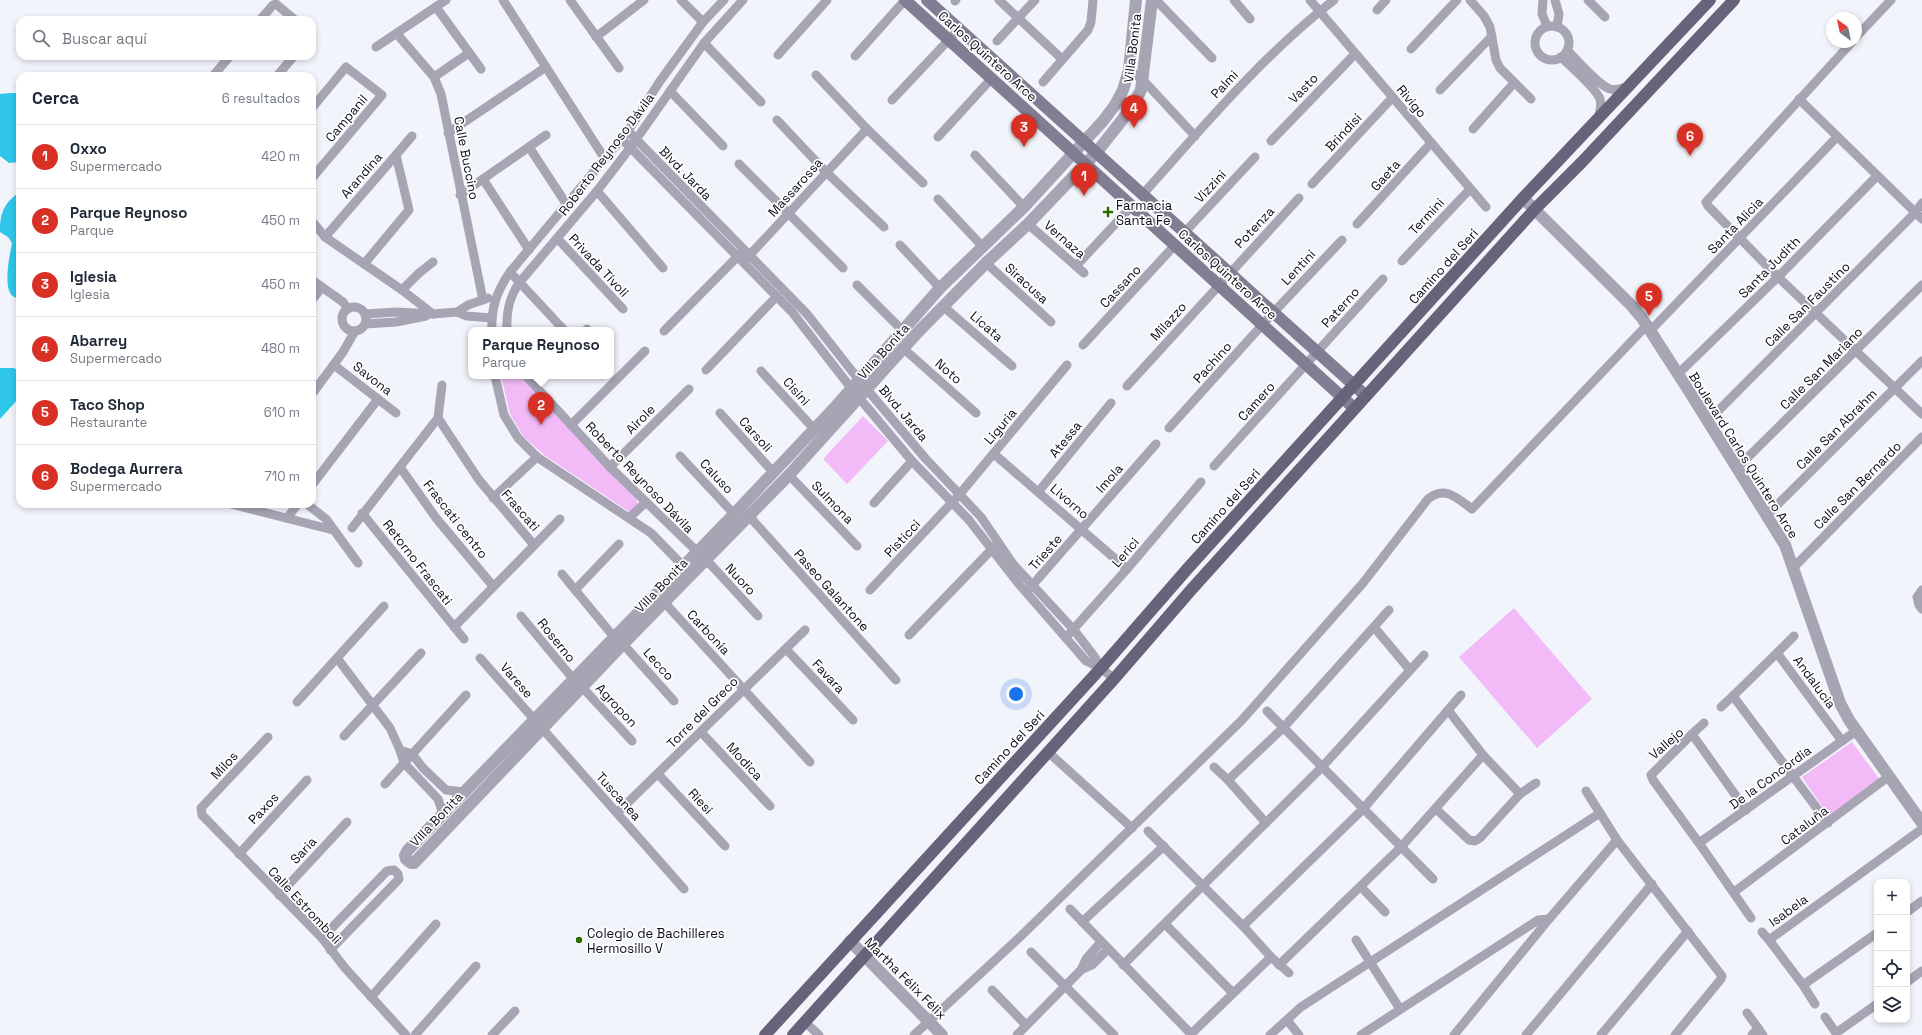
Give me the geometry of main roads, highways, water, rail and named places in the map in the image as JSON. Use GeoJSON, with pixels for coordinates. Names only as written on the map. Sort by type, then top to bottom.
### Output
{"type":"FeatureCollection","features":[{"type":"Feature","properties":{"kind":"main road","name":"Carlos Quintero Arce"},"geometry":{"type":"LineString","coordinates":[[905,0],[1354,408]]}},
{"type":"Feature","properties":{"kind":"main road","name":"Carlos Quintero Arce"},"geometry":{"type":"LineString","coordinates":[[927,0],[1366,396]]}},
{"type":"Feature","properties":{"kind":"main road","name":"Camino del Seri"},"geometry":{"type":"LineString","coordinates":[[765,1035],[1101,668],[1189,567],[1523,198],[1710,0]]}},
{"type":"Feature","properties":{"kind":"main road"},"geometry":{"type":"LineString","coordinates":[[793,1035],[1114,679],[1191,590],[1354,408],[1535,209],[1582,162],[1734,0]]}},
{"type":"Feature","properties":{"kind":"main road"},"geometry":{"type":"LineString","coordinates":[[1189,567],[1191,590]]}},
{"type":"Feature","properties":{"kind":"water"},"geometry":{"type":"Polygon","coordinates":[[[16,93],[16,162],[9,163],[0,156],[0,94],[16,93]]]}},
{"type":"Feature","properties":{"kind":"water"},"geometry":{"type":"Polygon","coordinates":[[[16,195],[16,297],[10,292],[7,277],[12,243],[8,237],[0,232],[2,213],[10,200],[16,195]]]}},
{"type":"Feature","properties":{"kind":"water"},"geometry":{"type":"Polygon","coordinates":[[[0,368],[14,368],[16,369],[16,401],[0,419],[0,368]]]}},
{"type":"Feature","properties":{"kind":"place","name":"Abarrey"},"geometry":{"type":"Point","coordinates":[1134,128]}},
{"type":"Feature","properties":{"kind":"place","name":"Iglesia"},"geometry":{"type":"Point","coordinates":[1024,147]}},
{"type":"Feature","properties":{"kind":"place","name":"Bodega Aurrera"},"geometry":{"type":"Point","coordinates":[1690,156]}},
{"type":"Feature","properties":{"kind":"place","name":"Oxxo"},"geometry":{"type":"Point","coordinates":[1084,196]}},
{"type":"Feature","properties":{"kind":"place","name":"Farmacia Santa Fe"},"geometry":{"type":"Point","coordinates":[1108,212]}},
{"type":"Feature","properties":{"kind":"place","name":"Taco Shop"},"geometry":{"type":"Point","coordinates":[1649,316]}},
{"type":"Feature","properties":{"kind":"place","name":"Parque Reynoso"},"geometry":{"type":"Point","coordinates":[541,425]}},
{"type":"Feature","properties":{"kind":"place","name":"Colegio de Bachilleres Hermosillo V"},"geometry":{"type":"Point","coordinates":[579,940]}}]}
